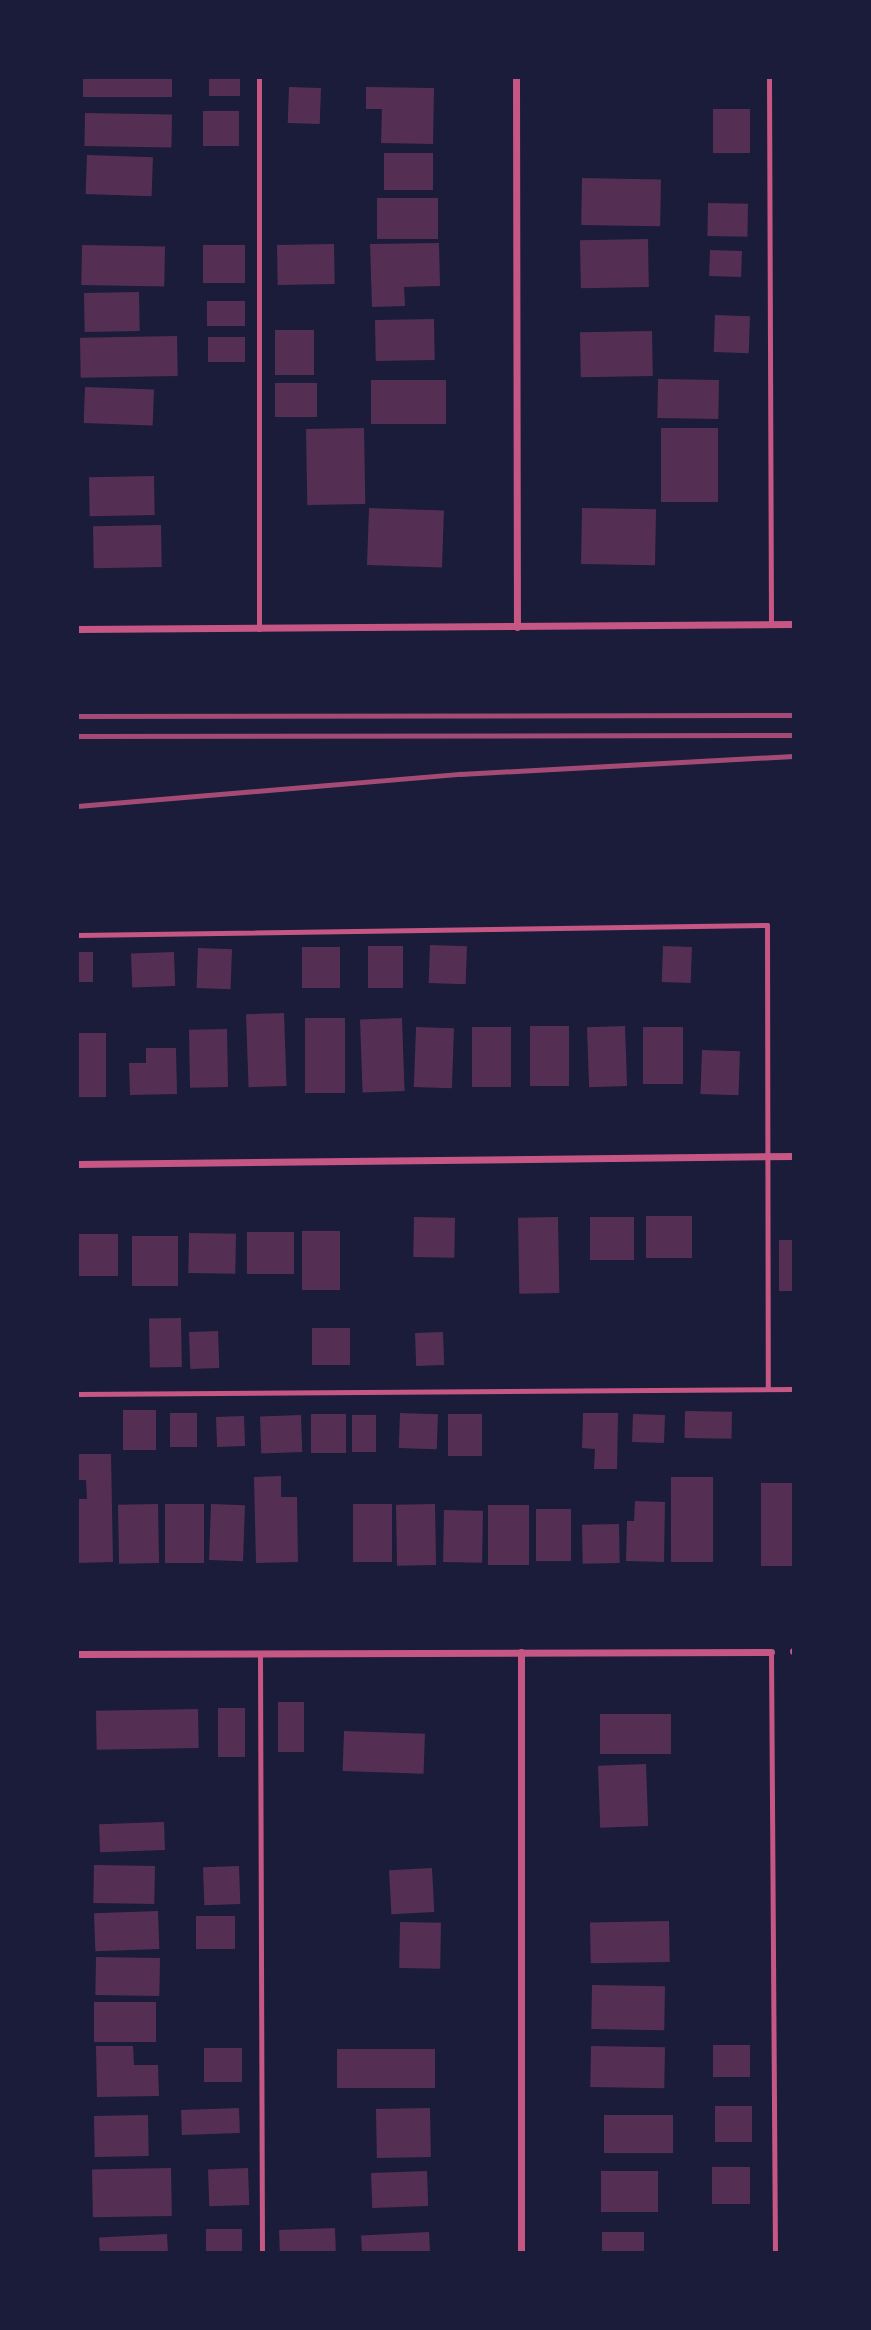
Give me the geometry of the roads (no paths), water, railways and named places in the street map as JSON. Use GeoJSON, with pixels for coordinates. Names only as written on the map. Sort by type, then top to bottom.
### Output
{"type":"FeatureCollection","features":[{"type":"Feature","properties":{"kind":"street"},"geometry":{"type":"LineString","coordinates":[[516,77],[517,627]]}},
{"type":"Feature","properties":{"kind":"street"},"geometry":{"type":"LineString","coordinates":[[77,629],[794,624]]}},
{"type":"Feature","properties":{"kind":"street"},"geometry":{"type":"LineString","coordinates":[[77,1164],[794,1156]]}},
{"type":"Feature","properties":{"kind":"street"},"geometry":{"type":"LineString","coordinates":[[521,1652],[521,2253]]}},
{"type":"Feature","properties":{"kind":"street"},"geometry":{"type":"LineString","coordinates":[[77,1654],[771,1652]]}},
{"type":"Feature","properties":{"kind":"lane"},"geometry":{"type":"LineString","coordinates":[[259,77],[259,628]]}},
{"type":"Feature","properties":{"kind":"lane"},"geometry":{"type":"LineString","coordinates":[[769,77],[771,625]]}},
{"type":"Feature","properties":{"kind":"lane"},"geometry":{"type":"LineString","coordinates":[[77,935],[767,925],[768,1389]]}},
{"type":"Feature","properties":{"kind":"lane"},"geometry":{"type":"LineString","coordinates":[[77,1394],[794,1389]]}},
{"type":"Feature","properties":{"kind":"lane"},"geometry":{"type":"LineString","coordinates":[[771,1652],[775,2253]]}},
{"type":"Feature","properties":{"kind":"lane"},"geometry":{"type":"LineString","coordinates":[[260,1653],[262,2253]]}},
{"type":"Feature","properties":{"kind":"railway"},"geometry":{"type":"LineString","coordinates":[[77,716],[794,715]]}},
{"type":"Feature","properties":{"kind":"railway"},"geometry":{"type":"LineString","coordinates":[[77,736],[794,735]]}},
{"type":"Feature","properties":{"kind":"railway"},"geometry":{"type":"LineString","coordinates":[[77,806],[460,774],[794,756]]}}]}
